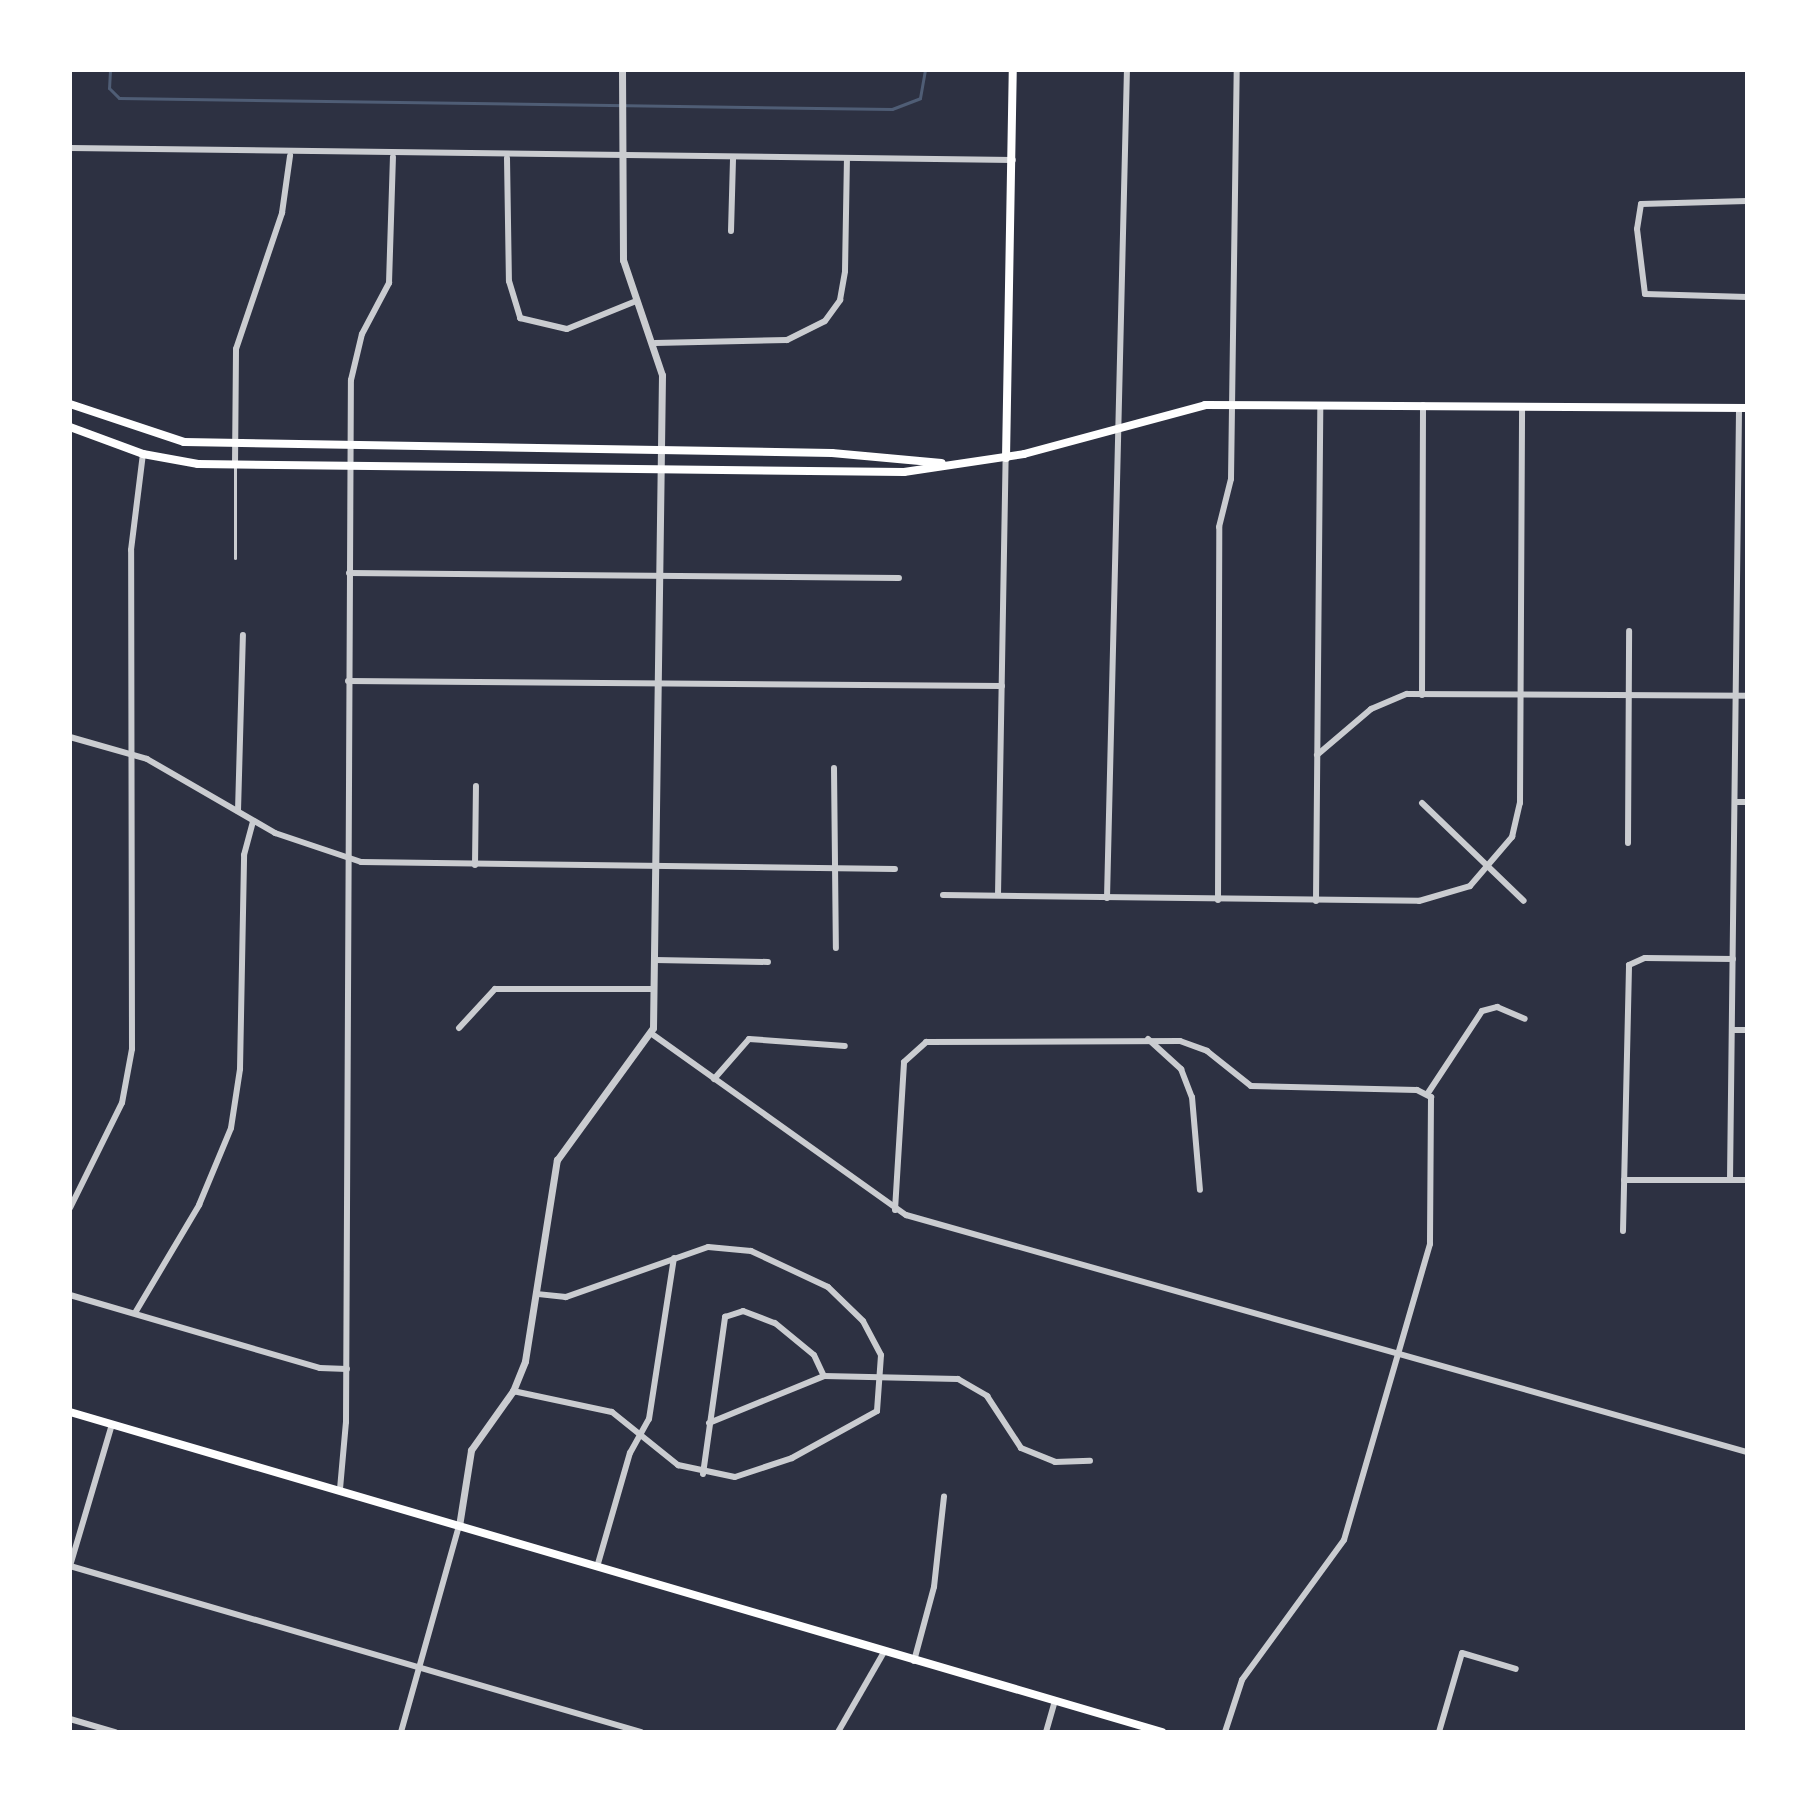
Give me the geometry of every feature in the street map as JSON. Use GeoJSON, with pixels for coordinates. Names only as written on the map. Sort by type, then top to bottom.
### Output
{"type":"FeatureCollection","features":[{"type":"Feature","properties":{"kind":"main road"},"geometry":{"type":"LineString","coordinates":[[1006,458],[1013,70]]}},
{"type":"Feature","properties":{"kind":"main road"},"geometry":{"type":"LineString","coordinates":[[70,427],[143,454],[235,465],[904,472],[1006,458],[1123,424],[1232,403],[1743,408]]}},
{"type":"Feature","properties":{"kind":"main road"},"geometry":{"type":"LineString","coordinates":[[70,404],[150,435],[234,445],[661,449],[917,457],[947,464]]}},
{"type":"Feature","properties":{"kind":"main road"},"geometry":{"type":"LineString","coordinates":[[70,1412],[1162,1732]]}},
{"type":"Feature","properties":{"kind":"street"},"geometry":{"type":"LineString","coordinates":[[401,1732],[459,1526],[471,1450],[513,1391],[536,1294],[557,1160],[652,1034],[661,449],[655,343],[636,301],[623,260],[622,70]]}},
{"type":"Feature","properties":{"kind":"street"},"geometry":{"type":"LineString","coordinates":[[1107,898],[1110,551],[1122,506],[1127,70]]}},
{"type":"Feature","properties":{"kind":"street"},"geometry":{"type":"LineString","coordinates":[[1218,900],[1219,527],[1231,479],[1237,70]]}},
{"type":"Feature","properties":{"kind":"street"},"geometry":{"type":"LineString","coordinates":[[70,148],[290,156],[1013,160]]}},
{"type":"Feature","properties":{"kind":"street"},"geometry":{"type":"LineString","coordinates":[[235,465],[237,340],[282,213],[290,156]]}},
{"type":"Feature","properties":{"kind":"street"},"geometry":{"type":"LineString","coordinates":[[340,1489],[347,1369],[348,681],[352,361],[389,283],[393,157]]}},
{"type":"Feature","properties":{"kind":"street"},"geometry":{"type":"LineString","coordinates":[[507,158],[509,281],[520,318],[567,329],[636,301]]}},
{"type":"Feature","properties":{"kind":"street"},"geometry":{"type":"LineString","coordinates":[[731,231],[733,159]]}},
{"type":"Feature","properties":{"kind":"street"},"geometry":{"type":"LineString","coordinates":[[655,343],[787,340],[825,321],[840,300],[845,271],[847,159]]}},
{"type":"Feature","properties":{"kind":"street"},"geometry":{"type":"LineString","coordinates":[[1747,201],[1641,204],[1637,229],[1645,294],[1747,297]]}},
{"type":"Feature","properties":{"kind":"street"},"geometry":{"type":"LineString","coordinates":[[1316,901],[1320,404]]}},
{"type":"Feature","properties":{"kind":"street"},"geometry":{"type":"LineString","coordinates":[[1422,695],[1423,405]]}},
{"type":"Feature","properties":{"kind":"street"},"geometry":{"type":"LineString","coordinates":[[943,895],[1316,901],[1436,899],[1470,886],[1490,867],[1518,822],[1522,406]]}},
{"type":"Feature","properties":{"kind":"street"},"geometry":{"type":"LineString","coordinates":[[1730,1180],[1743,408]]}},
{"type":"Feature","properties":{"kind":"street"},"geometry":{"type":"LineString","coordinates":[[70,1208],[100,1159],[128,1077],[135,1004],[130,752],[131,550],[143,454]]}},
{"type":"Feature","properties":{"kind":"street"},"geometry":{"type":"LineString","coordinates":[[998,895],[1006,458]]}},
{"type":"Feature","properties":{"kind":"street"},"geometry":{"type":"LineString","coordinates":[[349,573],[899,578]]}},
{"type":"Feature","properties":{"kind":"street"},"geometry":{"type":"LineString","coordinates":[[1628,843],[1629,631]]}},
{"type":"Feature","properties":{"kind":"street"},"geometry":{"type":"LineString","coordinates":[[238,811],[243,635]]}},
{"type":"Feature","properties":{"kind":"street"},"geometry":{"type":"LineString","coordinates":[[348,681],[1002,686]]}},
{"type":"Feature","properties":{"kind":"street"},"geometry":{"type":"LineString","coordinates":[[1317,755],[1371,709],[1422,695],[1747,696]]}},
{"type":"Feature","properties":{"kind":"street"},"geometry":{"type":"LineString","coordinates":[[70,737],[130,752],[253,821],[349,860],[475,865],[895,869]]}},
{"type":"Feature","properties":{"kind":"street"},"geometry":{"type":"LineString","coordinates":[[834,768],[836,948]]}},
{"type":"Feature","properties":{"kind":"street"},"geometry":{"type":"LineString","coordinates":[[475,865],[476,786]]}},
{"type":"Feature","properties":{"kind":"street"},"geometry":{"type":"LineString","coordinates":[[1735,802],[1747,802]]}},
{"type":"Feature","properties":{"kind":"street"},"geometry":{"type":"LineString","coordinates":[[1422,803],[1524,901]]}},
{"type":"Feature","properties":{"kind":"street"},"geometry":{"type":"LineString","coordinates":[[135,1313],[199,1205],[231,1128],[240,1069],[244,855],[253,821]]}},
{"type":"Feature","properties":{"kind":"street"},"geometry":{"type":"LineString","coordinates":[[1623,1231],[1629,965],[1645,958],[1733,959]]}},
{"type":"Feature","properties":{"kind":"street"},"geometry":{"type":"LineString","coordinates":[[655,960],[768,962]]}},
{"type":"Feature","properties":{"kind":"street"},"geometry":{"type":"LineString","coordinates":[[459,1028],[495,989],[654,989]]}},
{"type":"Feature","properties":{"kind":"street"},"geometry":{"type":"LineString","coordinates":[[1428,1093],[1482,1011],[1497,1007],[1525,1019]]}},
{"type":"Feature","properties":{"kind":"street"},"geometry":{"type":"LineString","coordinates":[[1732,1030],[1747,1030]]}},
{"type":"Feature","properties":{"kind":"street"},"geometry":{"type":"LineString","coordinates":[[652,1034],[895,1210],[1747,1452]]}},
{"type":"Feature","properties":{"kind":"street"},"geometry":{"type":"LineString","coordinates":[[714,1079],[749,1039],[845,1046]]}},
{"type":"Feature","properties":{"kind":"street"},"geometry":{"type":"LineString","coordinates":[[895,1210],[909,1051],[936,1040],[1148,1039],[1207,1051],[1251,1086],[1428,1093]]}},
{"type":"Feature","properties":{"kind":"street"},"geometry":{"type":"LineString","coordinates":[[1148,1039],[1181,1069],[1192,1097],[1200,1190]]}},
{"type":"Feature","properties":{"kind":"street"},"geometry":{"type":"LineString","coordinates":[[1225,1732],[1242,1680],[1344,1540],[1432,1233],[1433,1102],[1428,1093]]}},
{"type":"Feature","properties":{"kind":"street"},"geometry":{"type":"LineString","coordinates":[[1624,1180],[1747,1180]]}},
{"type":"Feature","properties":{"kind":"street"},"geometry":{"type":"LineString","coordinates":[[513,1391],[603,1409],[678,1465],[703,1474],[758,1473],[870,1420],[883,1380],[875,1338],[817,1280],[737,1248],[674,1258],[566,1297],[536,1294]]}},
{"type":"Feature","properties":{"kind":"street"},"geometry":{"type":"LineString","coordinates":[[597,1567],[641,1435],[674,1258]]}},
{"type":"Feature","properties":{"kind":"street"},"geometry":{"type":"LineString","coordinates":[[70,1295],[320,1368],[347,1369]]}},
{"type":"Feature","properties":{"kind":"street"},"geometry":{"type":"LineString","coordinates":[[703,1474],[725,1317],[733,1311],[751,1312],[797,1338],[824,1376]]}},
{"type":"Feature","properties":{"kind":"street"},"geometry":{"type":"LineString","coordinates":[[709,1423],[824,1376],[969,1383],[987,1396],[1021,1448],[1055,1462],[1090,1461]]}},
{"type":"Feature","properties":{"kind":"street"},"geometry":{"type":"LineString","coordinates":[[112,1424],[70,1566],[641,1732]]}},
{"type":"Feature","properties":{"kind":"street"},"geometry":{"type":"LineString","coordinates":[[914,1661],[934,1587],[944,1497]]}},
{"type":"Feature","properties":{"kind":"street"},"geometry":{"type":"LineString","coordinates":[[838,1732],[884,1652]]}},
{"type":"Feature","properties":{"kind":"street"},"geometry":{"type":"LineString","coordinates":[[1439,1732],[1462,1653],[1516,1669]]}},
{"type":"Feature","properties":{"kind":"street"},"geometry":{"type":"LineString","coordinates":[[1046,1732],[1055,1701]]}},
{"type":"Feature","properties":{"kind":"street"},"geometry":{"type":"LineString","coordinates":[[70,1719],[115,1732]]}},
{"type":"Feature","properties":{"kind":"lane"},"geometry":{"type":"LineString","coordinates":[[235,465],[235,558]]}},
{"type":"Feature","properties":{"kind":"waterway"},"geometry":{"type":"LineString","coordinates":[[110,70],[109,88],[119,98],[892,109],[920,98],[925,70]]}}]}
